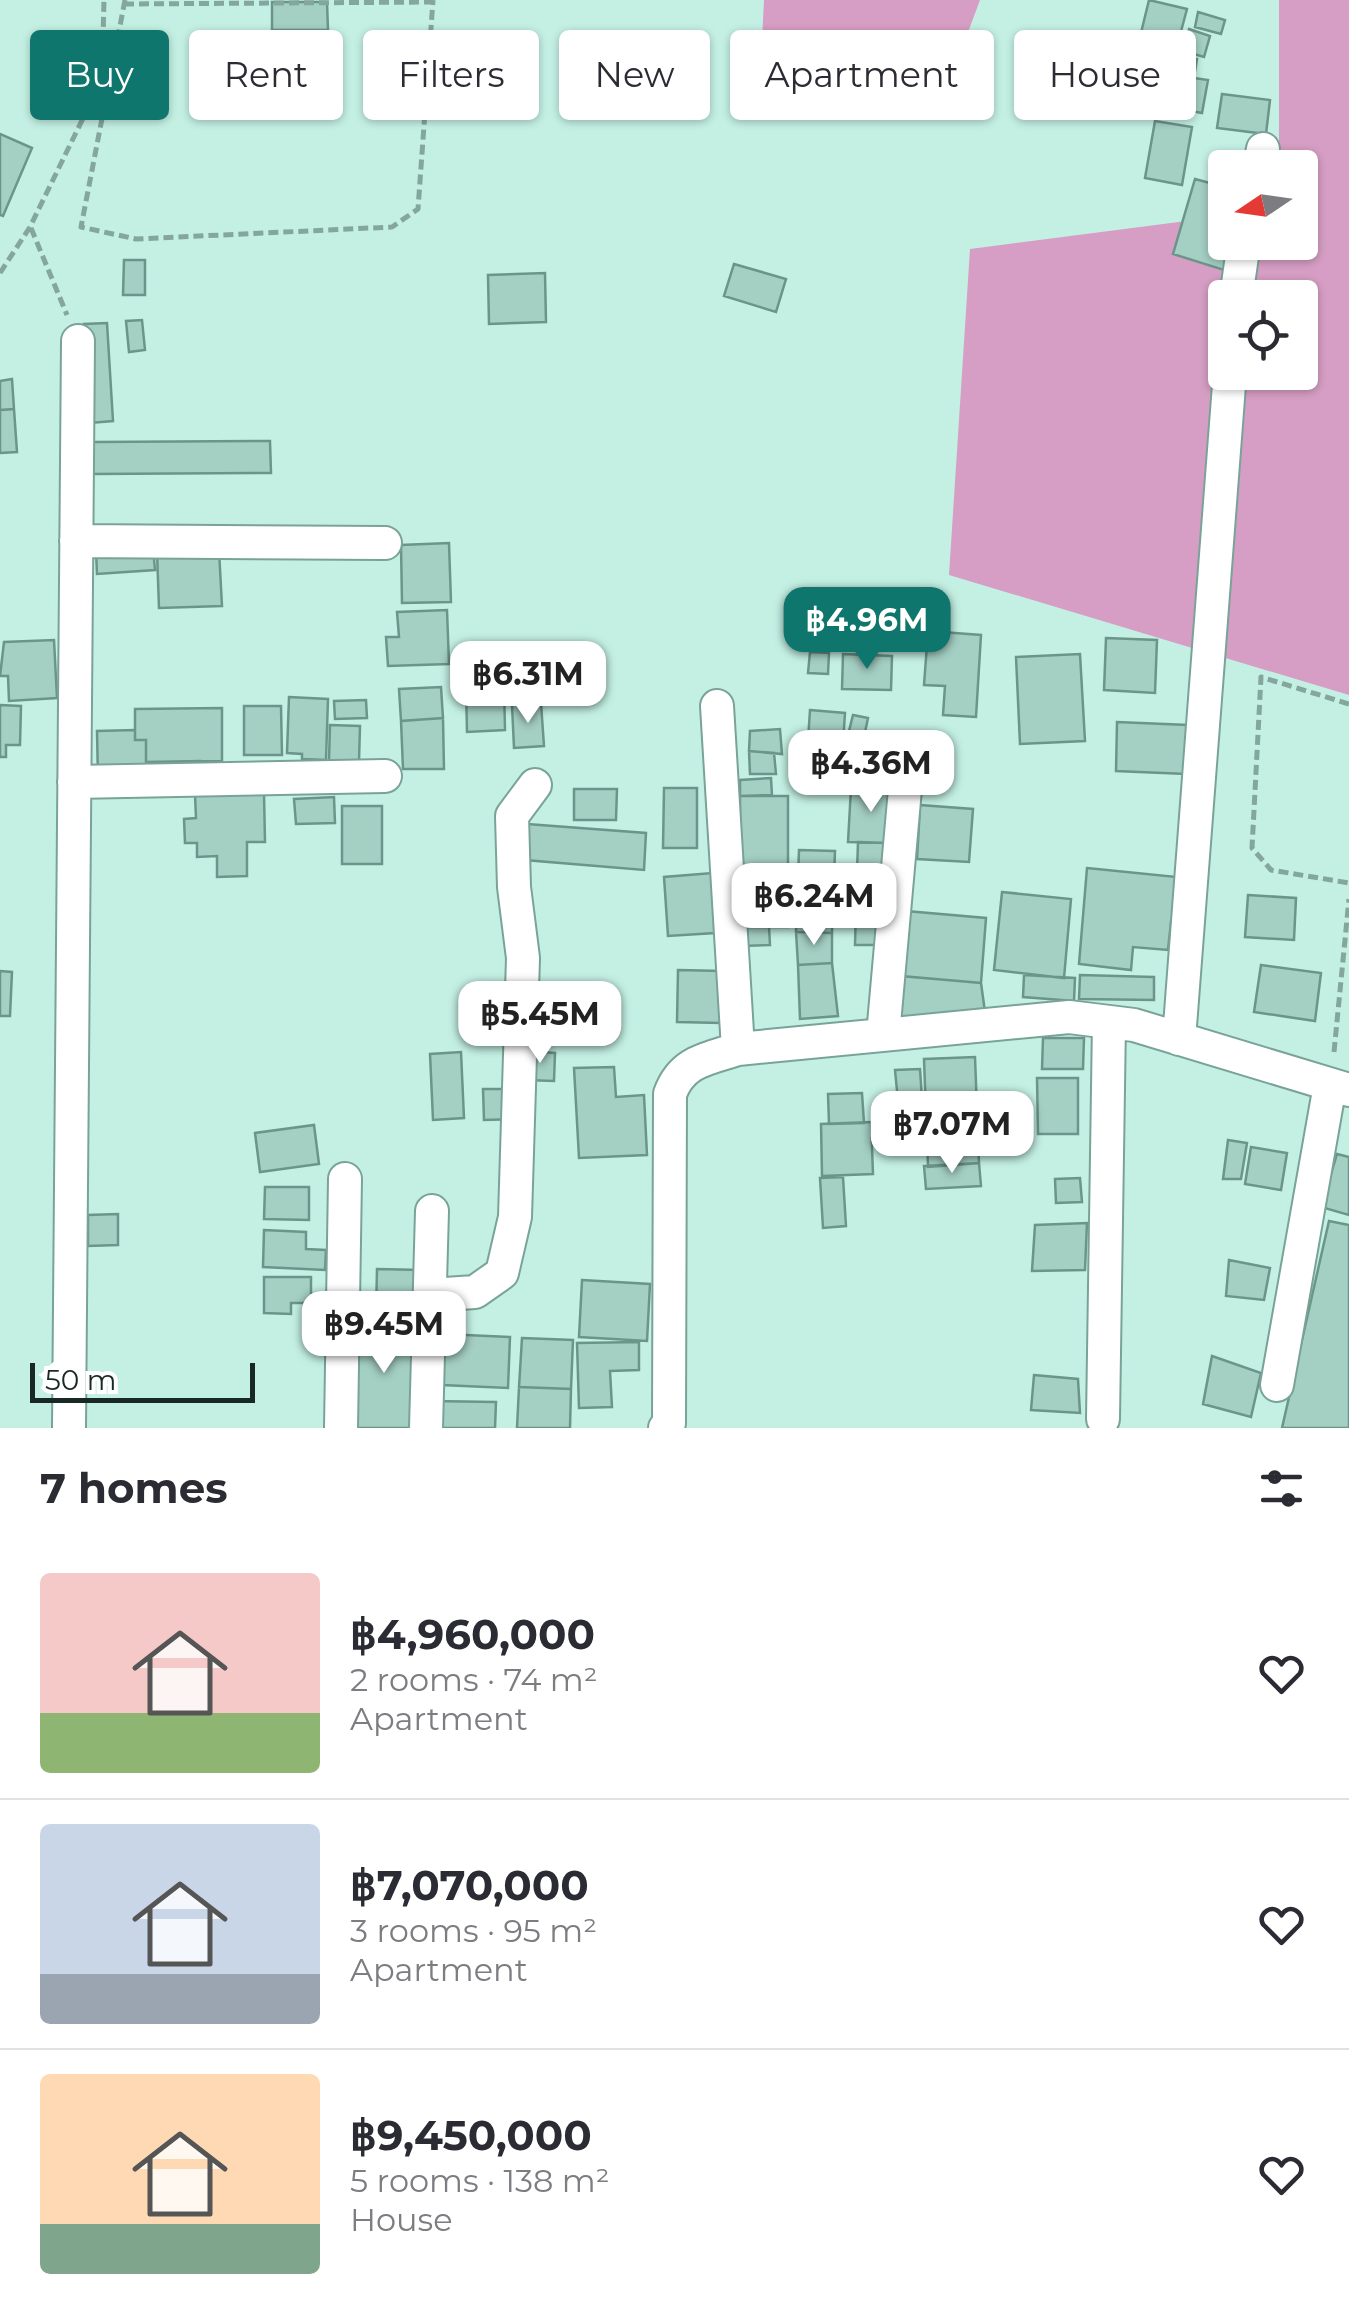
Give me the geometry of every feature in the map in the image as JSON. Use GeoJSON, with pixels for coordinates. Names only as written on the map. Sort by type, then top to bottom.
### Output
{"type":"FeatureCollection","features":[{"type":"Feature","properties":{"kind":"street"},"geometry":{"type":"LineString","coordinates":[[69,1428],[78,341]]}},
{"type":"Feature","properties":{"kind":"street"},"geometry":{"type":"LineString","coordinates":[[1180,1039],[1229,390]]}},
{"type":"Feature","properties":{"kind":"street"},"geometry":{"type":"LineString","coordinates":[[76,541],[385,543]]}},
{"type":"Feature","properties":{"kind":"street"},"geometry":{"type":"LineString","coordinates":[[716,706],[738,1049]]}},
{"type":"Feature","properties":{"kind":"street"},"geometry":{"type":"LineString","coordinates":[[883,1035],[908,767]]}},
{"type":"Feature","properties":{"kind":"street"},"geometry":{"type":"LineString","coordinates":[[74,782],[385,776]]}},
{"type":"Feature","properties":{"kind":"street"},"geometry":{"type":"LineString","coordinates":[[430,1296],[475,1292],[502,1274],[515,1217],[523,958],[514,886],[512,816],[535,785]]}},
{"type":"Feature","properties":{"kind":"street"},"geometry":{"type":"LineString","coordinates":[[666,1428],[670,1094],[676,1076],[697,1062],[738,1049],[1069,1017],[1134,1025],[1340,1087],[1276,1385]]}},
{"type":"Feature","properties":{"kind":"street"},"geometry":{"type":"LineString","coordinates":[[1103,1419],[1109,1022]]}},
{"type":"Feature","properties":{"kind":"street"},"geometry":{"type":"LineString","coordinates":[[341,1428],[345,1180]]}},
{"type":"Feature","properties":{"kind":"street"},"geometry":{"type":"LineString","coordinates":[[426,1428],[432,1211]]}},
{"type":"Feature","properties":{"kind":"path"},"geometry":{"type":"LineString","coordinates":[[0,273],[30,227],[88,108],[103,38],[104,0]]}},
{"type":"Feature","properties":{"kind":"path"},"geometry":{"type":"LineString","coordinates":[[433,1],[418,209],[392,228],[136,238],[81,227],[124,2],[433,1]]}},
{"type":"Feature","properties":{"kind":"path"},"geometry":{"type":"LineString","coordinates":[[30,227],[78,341]]}},
{"type":"Feature","properties":{"kind":"path"},"geometry":{"type":"LineString","coordinates":[[1349,704],[1261,677],[1252,848],[1271,870],[1349,883]]}},
{"type":"Feature","properties":{"kind":"path"},"geometry":{"type":"LineString","coordinates":[[1340,1087],[1349,899]]}},
{"type":"Feature","properties":{"kind":"shaded area"},"geometry":{"type":"Polygon","coordinates":[[[764,0],[980,0],[969,30],[762,30],[764,0]]]}},
{"type":"Feature","properties":{"kind":"shaded area"},"geometry":{"type":"Polygon","coordinates":[[[1279,0],[1349,0],[1349,695],[949,575],[970,249],[1208,218],[1208,260],[1318,260],[1318,150],[1279,150],[1279,0]]]}},
{"type":"Feature","properties":{"kind":"building"},"geometry":{"type":"Polygon","coordinates":[[[1149,0],[1187,9],[1181,30],[1142,30],[1149,0]]]}},
{"type":"Feature","properties":{"kind":"building"},"geometry":{"type":"Polygon","coordinates":[[[272,2],[327,2],[328,30],[272,30],[272,2]]]}},
{"type":"Feature","properties":{"kind":"building"},"geometry":{"type":"Polygon","coordinates":[[[1198,12],[1225,20],[1221,34],[1195,27],[1198,12]]]}},
{"type":"Feature","properties":{"kind":"building"},"geometry":{"type":"Polygon","coordinates":[[[1196,31],[1210,36],[1204,57],[1196,55],[1196,31]]]}},
{"type":"Feature","properties":{"kind":"building"},"geometry":{"type":"Polygon","coordinates":[[[1196,78],[1208,80],[1202,113],[1196,112],[1196,78]]]}},
{"type":"Feature","properties":{"kind":"building"},"geometry":{"type":"Polygon","coordinates":[[[1222,94],[1270,100],[1266,134],[1217,128],[1222,94]]]}},
{"type":"Feature","properties":{"kind":"building"},"geometry":{"type":"Polygon","coordinates":[[[1155,121],[1192,127],[1182,185],[1145,178],[1155,121]]]}},
{"type":"Feature","properties":{"kind":"building"},"geometry":{"type":"Polygon","coordinates":[[[0,134],[32,148],[3,216],[0,215],[0,134]]]}},
{"type":"Feature","properties":{"kind":"building"},"geometry":{"type":"Polygon","coordinates":[[[1195,179],[1208,182],[1208,260],[1227,260],[1224,270],[1173,254],[1195,179]]]}},
{"type":"Feature","properties":{"kind":"building"},"geometry":{"type":"Polygon","coordinates":[[[124,260],[145,260],[145,295],[123,295],[124,260]]]}},
{"type":"Feature","properties":{"kind":"building"},"geometry":{"type":"Polygon","coordinates":[[[734,264],[786,279],[776,312],[724,296],[734,264]]]}},
{"type":"Feature","properties":{"kind":"building"},"geometry":{"type":"Polygon","coordinates":[[[545,273],[546,322],[489,324],[488,275],[545,273]]]}},
{"type":"Feature","properties":{"kind":"building"},"geometry":{"type":"Polygon","coordinates":[[[142,320],[145,350],[129,352],[126,321],[142,320]]]}},
{"type":"Feature","properties":{"kind":"building"},"geometry":{"type":"Polygon","coordinates":[[[107,323],[113,421],[90,423],[84,324],[107,323]]]}},
{"type":"Feature","properties":{"kind":"building"},"geometry":{"type":"Polygon","coordinates":[[[12,379],[14,409],[0,410],[0,381],[12,379]]]}},
{"type":"Feature","properties":{"kind":"building"},"geometry":{"type":"Polygon","coordinates":[[[14,409],[17,452],[0,453],[0,410],[14,409]]]}},
{"type":"Feature","properties":{"kind":"building"},"geometry":{"type":"Polygon","coordinates":[[[270,441],[271,473],[93,474],[93,442],[270,441]]]}},
{"type":"Feature","properties":{"kind":"building"},"geometry":{"type":"Polygon","coordinates":[[[449,543],[451,602],[402,603],[401,545],[449,543]]]}},
{"type":"Feature","properties":{"kind":"building"},"geometry":{"type":"Polygon","coordinates":[[[153,548],[155,570],[97,574],[96,551],[153,548]]]}},
{"type":"Feature","properties":{"kind":"building"},"geometry":{"type":"Polygon","coordinates":[[[219,550],[222,606],[159,608],[157,552],[219,550]]]}},
{"type":"Feature","properties":{"kind":"building"},"geometry":{"type":"Polygon","coordinates":[[[868,606],[872,638],[842,641],[839,609],[868,606]]]}},
{"type":"Feature","properties":{"kind":"building"},"geometry":{"type":"Polygon","coordinates":[[[447,610],[449,664],[388,666],[386,637],[399,637],[397,612],[447,610]]]}},
{"type":"Feature","properties":{"kind":"building"},"geometry":{"type":"Polygon","coordinates":[[[928,631],[981,635],[976,717],[943,715],[945,686],[924,685],[928,631]]]}},
{"type":"Feature","properties":{"kind":"building"},"geometry":{"type":"Polygon","coordinates":[[[1106,638],[1157,640],[1155,693],[1104,690],[1106,638]]]}},
{"type":"Feature","properties":{"kind":"building"},"geometry":{"type":"Polygon","coordinates":[[[54,640],[57,698],[9,701],[8,676],[0,676],[4,642],[54,640]]]}},
{"type":"Feature","properties":{"kind":"building"},"geometry":{"type":"Polygon","coordinates":[[[810,652],[829,653],[828,674],[808,673],[810,652]]]}},
{"type":"Feature","properties":{"kind":"building"},"geometry":{"type":"Polygon","coordinates":[[[843,654],[892,656],[891,690],[842,689],[843,654]]]}},
{"type":"Feature","properties":{"kind":"building"},"geometry":{"type":"Polygon","coordinates":[[[1080,654],[1085,741],[1020,744],[1016,657],[1080,654]]]}},
{"type":"Feature","properties":{"kind":"building"},"geometry":{"type":"Polygon","coordinates":[[[504,684],[505,730],[467,732],[466,686],[504,684]]]}},
{"type":"Feature","properties":{"kind":"building"},"geometry":{"type":"Polygon","coordinates":[[[441,687],[443,718],[401,721],[399,689],[441,687]]]}},
{"type":"Feature","properties":{"kind":"building"},"geometry":{"type":"Polygon","coordinates":[[[289,697],[328,699],[326,760],[302,759],[302,754],[287,753],[289,697]]]}},
{"type":"Feature","properties":{"kind":"building"},"geometry":{"type":"Polygon","coordinates":[[[366,700],[367,718],[335,719],[334,701],[366,700]]]}},
{"type":"Feature","properties":{"kind":"building"},"geometry":{"type":"Polygon","coordinates":[[[541,703],[544,746],[514,748],[512,705],[541,703]]]}},
{"type":"Feature","properties":{"kind":"building"},"geometry":{"type":"Polygon","coordinates":[[[0,705],[21,706],[20,745],[6,745],[6,757],[0,757],[0,705]]]}},
{"type":"Feature","properties":{"kind":"building"},"geometry":{"type":"Polygon","coordinates":[[[244,706],[281,706],[282,755],[244,755],[244,706]]]}},
{"type":"Feature","properties":{"kind":"building"},"geometry":{"type":"Polygon","coordinates":[[[222,708],[222,761],[146,762],[146,740],[135,740],[135,709],[222,708]]]}},
{"type":"Feature","properties":{"kind":"building"},"geometry":{"type":"Polygon","coordinates":[[[810,710],[845,713],[842,758],[807,755],[810,710]]]}},
{"type":"Feature","properties":{"kind":"building"},"geometry":{"type":"Polygon","coordinates":[[[853,715],[868,718],[863,742],[847,739],[853,715]]]}},
{"type":"Feature","properties":{"kind":"building"},"geometry":{"type":"Polygon","coordinates":[[[443,718],[444,769],[403,769],[401,721],[443,718]]]}},
{"type":"Feature","properties":{"kind":"building"},"geometry":{"type":"Polygon","coordinates":[[[1117,722],[1188,725],[1186,774],[1116,771],[1117,722]]]}},
{"type":"Feature","properties":{"kind":"building"},"geometry":{"type":"Polygon","coordinates":[[[330,725],[360,726],[359,761],[329,761],[330,725]]]}},
{"type":"Feature","properties":{"kind":"building"},"geometry":{"type":"Polygon","coordinates":[[[780,729],[782,754],[749,751],[750,731],[780,729]]]}},
{"type":"Feature","properties":{"kind":"building"},"geometry":{"type":"Polygon","coordinates":[[[135,730],[135,740],[146,740],[146,762],[200,761],[201,776],[98,780],[97,731],[135,730]]]}},
{"type":"Feature","properties":{"kind":"building"},"geometry":{"type":"Polygon","coordinates":[[[873,737],[904,741],[900,775],[868,770],[873,737]]]}},
{"type":"Feature","properties":{"kind":"building"},"geometry":{"type":"Polygon","coordinates":[[[749,751],[774,753],[776,774],[750,774],[749,751]]]}},
{"type":"Feature","properties":{"kind":"building"},"geometry":{"type":"Polygon","coordinates":[[[803,757],[834,763],[829,792],[798,787],[803,757]]]}},
{"type":"Feature","properties":{"kind":"building"},"geometry":{"type":"Polygon","coordinates":[[[771,778],[772,795],[740,796],[740,780],[771,778]]]}},
{"type":"Feature","properties":{"kind":"building"},"geometry":{"type":"Polygon","coordinates":[[[664,788],[697,788],[697,848],[663,848],[664,788]]]}},
{"type":"Feature","properties":{"kind":"building"},"geometry":{"type":"Polygon","coordinates":[[[851,788],[898,790],[887,843],[848,842],[851,788]]]}},
{"type":"Feature","properties":{"kind":"building"},"geometry":{"type":"Polygon","coordinates":[[[574,789],[617,789],[616,820],[574,820],[574,789]]]}},
{"type":"Feature","properties":{"kind":"building"},"geometry":{"type":"Polygon","coordinates":[[[264,793],[265,842],[247,842],[247,876],[217,877],[217,856],[197,857],[197,843],[185,843],[184,819],[196,818],[195,795],[264,793]]]}},
{"type":"Feature","properties":{"kind":"building"},"geometry":{"type":"Polygon","coordinates":[[[740,796],[788,796],[788,927],[740,927],[740,796]]]}},
{"type":"Feature","properties":{"kind":"building"},"geometry":{"type":"Polygon","coordinates":[[[334,797],[335,823],[296,824],[294,799],[334,797]]]}},
{"type":"Feature","properties":{"kind":"building"},"geometry":{"type":"Polygon","coordinates":[[[920,805],[973,809],[969,862],[917,859],[920,805]]]}},
{"type":"Feature","properties":{"kind":"building"},"geometry":{"type":"Polygon","coordinates":[[[342,806],[382,806],[382,864],[342,864],[342,806]]]}},
{"type":"Feature","properties":{"kind":"building"},"geometry":{"type":"Polygon","coordinates":[[[527,824],[646,833],[644,870],[525,860],[527,824]]]}},
{"type":"Feature","properties":{"kind":"building"},"geometry":{"type":"Polygon","coordinates":[[[858,842],[887,843],[886,901],[856,901],[858,842]]]}},
{"type":"Feature","properties":{"kind":"building"},"geometry":{"type":"Polygon","coordinates":[[[799,850],[835,851],[832,933],[796,932],[799,850]]]}},
{"type":"Feature","properties":{"kind":"building"},"geometry":{"type":"Polygon","coordinates":[[[1087,868],[1187,878],[1182,923],[1171,922],[1168,950],[1133,947],[1131,970],[1079,964],[1087,868]]]}},
{"type":"Feature","properties":{"kind":"building"},"geometry":{"type":"Polygon","coordinates":[[[712,873],[715,933],[668,936],[664,877],[712,873]]]}},
{"type":"Feature","properties":{"kind":"building"},"geometry":{"type":"Polygon","coordinates":[[[1002,892],[1071,899],[1064,978],[994,970],[1002,892]]]}},
{"type":"Feature","properties":{"kind":"building"},"geometry":{"type":"Polygon","coordinates":[[[1248,895],[1296,898],[1294,940],[1245,937],[1248,895]]]}},
{"type":"Feature","properties":{"kind":"building"},"geometry":{"type":"Polygon","coordinates":[[[856,906],[888,906],[887,945],[855,945],[856,906]]]}},
{"type":"Feature","properties":{"kind":"building"},"geometry":{"type":"Polygon","coordinates":[[[906,911],[986,918],[981,983],[901,976],[906,911]]]}},
{"type":"Feature","properties":{"kind":"building"},"geometry":{"type":"Polygon","coordinates":[[[740,927],[769,927],[770,945],[741,946],[740,927]]]}},
{"type":"Feature","properties":{"kind":"building"},"geometry":{"type":"Polygon","coordinates":[[[796,932],[832,933],[832,963],[798,965],[796,932]]]}},
{"type":"Feature","properties":{"kind":"building"},"geometry":{"type":"Polygon","coordinates":[[[832,963],[838,1016],[800,1019],[798,965],[832,963]]]}},
{"type":"Feature","properties":{"kind":"building"},"geometry":{"type":"Polygon","coordinates":[[[1261,965],[1321,973],[1315,1021],[1254,1012],[1261,965]]]}},
{"type":"Feature","properties":{"kind":"building"},"geometry":{"type":"Polygon","coordinates":[[[678,970],[723,971],[721,1023],[677,1022],[678,970]]]}},
{"type":"Feature","properties":{"kind":"building"},"geometry":{"type":"Polygon","coordinates":[[[0,971],[12,972],[10,1016],[0,1016],[0,971]]]}},
{"type":"Feature","properties":{"kind":"building"},"geometry":{"type":"Polygon","coordinates":[[[1024,975],[1075,978],[1074,1001],[1023,997],[1024,975]]]}},
{"type":"Feature","properties":{"kind":"building"},"geometry":{"type":"Polygon","coordinates":[[[1080,975],[1154,977],[1154,1000],[1079,999],[1080,975]]]}},
{"type":"Feature","properties":{"kind":"building"},"geometry":{"type":"Polygon","coordinates":[[[901,976],[981,983],[985,1012],[900,1023],[901,976]]]}},
{"type":"Feature","properties":{"kind":"building"},"geometry":{"type":"Polygon","coordinates":[[[1043,1038],[1084,1038],[1083,1069],[1042,1069],[1043,1038]]]}},
{"type":"Feature","properties":{"kind":"building"},"geometry":{"type":"Polygon","coordinates":[[[525,1051],[555,1053],[554,1081],[525,1080],[525,1051]]]}},
{"type":"Feature","properties":{"kind":"building"},"geometry":{"type":"Polygon","coordinates":[[[461,1052],[464,1118],[433,1120],[430,1054],[461,1052]]]}},
{"type":"Feature","properties":{"kind":"building"},"geometry":{"type":"Polygon","coordinates":[[[975,1057],[979,1163],[928,1167],[924,1059],[975,1057]]]}},
{"type":"Feature","properties":{"kind":"building"},"geometry":{"type":"Polygon","coordinates":[[[614,1067],[616,1097],[644,1095],[647,1155],[579,1158],[574,1068],[614,1067]]]}},
{"type":"Feature","properties":{"kind":"building"},"geometry":{"type":"Polygon","coordinates":[[[920,1069],[922,1099],[898,1101],[895,1070],[920,1069]]]}},
{"type":"Feature","properties":{"kind":"building"},"geometry":{"type":"Polygon","coordinates":[[[1037,1078],[1078,1078],[1078,1134],[1038,1134],[1037,1078]]]}},
{"type":"Feature","properties":{"kind":"building"},"geometry":{"type":"Polygon","coordinates":[[[483,1089],[516,1089],[517,1119],[484,1120],[483,1089]]]}},
{"type":"Feature","properties":{"kind":"building"},"geometry":{"type":"Polygon","coordinates":[[[862,1093],[864,1123],[829,1124],[828,1094],[862,1093]]]}},
{"type":"Feature","properties":{"kind":"building"},"geometry":{"type":"Polygon","coordinates":[[[871,1122],[873,1174],[822,1176],[821,1124],[871,1122]]]}},
{"type":"Feature","properties":{"kind":"building"},"geometry":{"type":"Polygon","coordinates":[[[314,1125],[319,1164],[260,1172],[255,1133],[314,1125]]]}},
{"type":"Feature","properties":{"kind":"building"},"geometry":{"type":"Polygon","coordinates":[[[1228,1140],[1247,1143],[1241,1179],[1223,1179],[1228,1140]]]}},
{"type":"Feature","properties":{"kind":"building"},"geometry":{"type":"Polygon","coordinates":[[[1251,1147],[1287,1153],[1281,1190],[1245,1184],[1251,1147]]]}},
{"type":"Feature","properties":{"kind":"building"},"geometry":{"type":"Polygon","coordinates":[[[1337,1154],[1349,1157],[1349,1215],[1321,1207],[1337,1154]]]}},
{"type":"Feature","properties":{"kind":"building"},"geometry":{"type":"Polygon","coordinates":[[[979,1163],[981,1186],[926,1189],[924,1166],[979,1163]]]}},
{"type":"Feature","properties":{"kind":"building"},"geometry":{"type":"Polygon","coordinates":[[[843,1177],[846,1226],[823,1228],[820,1178],[843,1177]]]}},
{"type":"Feature","properties":{"kind":"building"},"geometry":{"type":"Polygon","coordinates":[[[1080,1178],[1082,1202],[1056,1203],[1055,1179],[1080,1178]]]}},
{"type":"Feature","properties":{"kind":"building"},"geometry":{"type":"Polygon","coordinates":[[[265,1187],[309,1187],[309,1220],[264,1219],[265,1187]]]}},
{"type":"Feature","properties":{"kind":"building"},"geometry":{"type":"Polygon","coordinates":[[[118,1214],[118,1245],[88,1246],[88,1215],[118,1214]]]}},
{"type":"Feature","properties":{"kind":"building"},"geometry":{"type":"Polygon","coordinates":[[[1329,1221],[1349,1225],[1349,1428],[1282,1428],[1329,1221]]]}},
{"type":"Feature","properties":{"kind":"building"},"geometry":{"type":"Polygon","coordinates":[[[1087,1223],[1085,1270],[1032,1271],[1035,1225],[1087,1223]]]}},
{"type":"Feature","properties":{"kind":"building"},"geometry":{"type":"Polygon","coordinates":[[[264,1230],[306,1232],[306,1249],[326,1250],[325,1270],[263,1267],[264,1230]]]}},
{"type":"Feature","properties":{"kind":"building"},"geometry":{"type":"Polygon","coordinates":[[[1229,1260],[1270,1268],[1264,1300],[1226,1296],[1229,1260]]]}},
{"type":"Feature","properties":{"kind":"building"},"geometry":{"type":"Polygon","coordinates":[[[377,1269],[422,1270],[421,1314],[376,1313],[377,1269]]]}},
{"type":"Feature","properties":{"kind":"building"},"geometry":{"type":"Polygon","coordinates":[[[264,1277],[311,1277],[311,1303],[291,1303],[291,1314],[264,1313],[264,1277]]]}},
{"type":"Feature","properties":{"kind":"building"},"geometry":{"type":"Polygon","coordinates":[[[582,1280],[650,1284],[647,1341],[579,1337],[582,1280]]]}},
{"type":"Feature","properties":{"kind":"building"},"geometry":{"type":"Polygon","coordinates":[[[347,1325],[421,1325],[421,1428],[347,1428],[347,1325]]]}},
{"type":"Feature","properties":{"kind":"building"},"geometry":{"type":"Polygon","coordinates":[[[444,1334],[510,1337],[508,1388],[442,1385],[444,1334]]]}},
{"type":"Feature","properties":{"kind":"building"},"geometry":{"type":"Polygon","coordinates":[[[522,1338],[573,1340],[571,1389],[519,1387],[522,1338]]]}},
{"type":"Feature","properties":{"kind":"building"},"geometry":{"type":"Polygon","coordinates":[[[639,1342],[639,1370],[610,1371],[612,1407],[579,1408],[577,1343],[639,1342]]]}},
{"type":"Feature","properties":{"kind":"building"},"geometry":{"type":"Polygon","coordinates":[[[1212,1356],[1261,1373],[1251,1417],[1203,1404],[1212,1356]]]}},
{"type":"Feature","properties":{"kind":"building"},"geometry":{"type":"Polygon","coordinates":[[[1034,1375],[1078,1379],[1080,1413],[1031,1410],[1034,1375]]]}},
{"type":"Feature","properties":{"kind":"building"},"geometry":{"type":"Polygon","coordinates":[[[519,1387],[571,1389],[570,1428],[517,1428],[519,1387]]]}},
{"type":"Feature","properties":{"kind":"building"},"geometry":{"type":"Polygon","coordinates":[[[431,1401],[496,1402],[495,1428],[430,1428],[431,1401]]]}}]}
